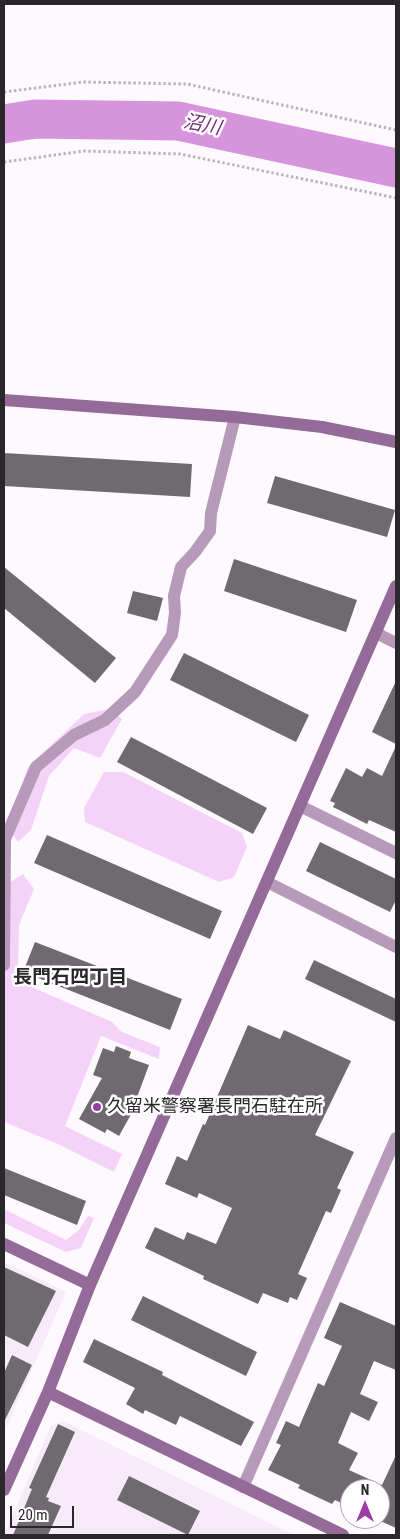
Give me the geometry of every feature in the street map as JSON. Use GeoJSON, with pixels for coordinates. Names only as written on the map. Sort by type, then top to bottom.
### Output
{"type":"FeatureCollection","features":[{"type":"Feature","properties":{"kind":"street"},"geometry":{"type":"LineString","coordinates":[[4,400],[235,418],[322,427],[396,442]]}},
{"type":"Feature","properties":{"kind":"street"},"geometry":{"type":"LineString","coordinates":[[4,966],[5,839],[36,767],[74,735],[105,720],[135,692],[172,635],[175,613],[174,596],[181,567],[210,531],[211,514],[235,418]]}},
{"type":"Feature","properties":{"kind":"street"},"geometry":{"type":"LineString","coordinates":[[4,1489],[48,1392],[90,1285],[396,586]]}},
{"type":"Feature","properties":{"kind":"street"},"geometry":{"type":"LineString","coordinates":[[376,633],[396,643]]}},
{"type":"Feature","properties":{"kind":"street"},"geometry":{"type":"LineString","coordinates":[[300,806],[396,853]]}},
{"type":"Feature","properties":{"kind":"street"},"geometry":{"type":"LineString","coordinates":[[267,882],[396,947]]}},
{"type":"Feature","properties":{"kind":"street"},"geometry":{"type":"LineString","coordinates":[[243,1486],[396,1138]]}},
{"type":"Feature","properties":{"kind":"street"},"geometry":{"type":"LineString","coordinates":[[4,1244],[90,1285]]}},
{"type":"Feature","properties":{"kind":"street"},"geometry":{"type":"LineString","coordinates":[[48,1392],[343,1535]]}},
{"type":"Feature","properties":{"kind":"path"},"geometry":{"type":"LineString","coordinates":[[4,92],[83,82],[187,84],[396,130]]}},
{"type":"Feature","properties":{"kind":"path"},"geometry":{"type":"LineString","coordinates":[[4,162],[84,151],[180,154],[396,198]]}},
{"type":"Feature","properties":{"kind":"shaded area"},"geometry":{"type":"Polygon","coordinates":[[[110,709],[122,719],[100,758],[74,748],[49,776],[31,830],[18,842],[8,828],[28,767],[84,714],[110,709]]]}},
{"type":"Feature","properties":{"kind":"shaded area"},"geometry":{"type":"Polygon","coordinates":[[[104,772],[123,772],[242,833],[247,847],[234,877],[219,882],[85,822],[84,808],[104,772]]]}},
{"type":"Feature","properties":{"kind":"shaded area"},"geometry":{"type":"Polygon","coordinates":[[[23,874],[34,889],[19,925],[18,981],[112,1022],[122,1032],[160,1047],[159,1059],[101,1036],[65,1126],[122,1154],[114,1172],[58,1144],[4,1122],[4,947],[9,883],[23,874]]]}},
{"type":"Feature","properties":{"kind":"shaded area"},"geometry":{"type":"Polygon","coordinates":[[[4,1209],[66,1240],[78,1231],[88,1216],[94,1218],[81,1248],[66,1252],[4,1223],[4,1209]]]}},
{"type":"Feature","properties":{"kind":"shaded area"},"geometry":{"type":"Polygon","coordinates":[[[4,1262],[66,1292],[4,1433],[4,1262]]]}},
{"type":"Feature","properties":{"kind":"shaded area"},"geometry":{"type":"Polygon","coordinates":[[[63,1421],[294,1535],[4,1535],[51,1426],[63,1421]]]}},
{"type":"Feature","properties":{"kind":"building"},"geometry":{"type":"Polygon","coordinates":[[[4,453],[192,464],[190,497],[4,486],[4,453]]]}},
{"type":"Feature","properties":{"kind":"building"},"geometry":{"type":"Polygon","coordinates":[[[275,476],[395,510],[387,537],[267,503],[275,476]]]}},
{"type":"Feature","properties":{"kind":"building"},"geometry":{"type":"Polygon","coordinates":[[[234,559],[357,600],[346,632],[224,591],[234,559]]]}},
{"type":"Feature","properties":{"kind":"building"},"geometry":{"type":"Polygon","coordinates":[[[4,567],[116,658],[95,683],[4,608],[4,567]]]}},
{"type":"Feature","properties":{"kind":"building"},"geometry":{"type":"Polygon","coordinates":[[[133,591],[163,598],[157,621],[127,613],[133,591]]]}},
{"type":"Feature","properties":{"kind":"building"},"geometry":{"type":"Polygon","coordinates":[[[184,653],[309,715],[296,742],[170,680],[184,653]]]}},
{"type":"Feature","properties":{"kind":"building"},"geometry":{"type":"Polygon","coordinates":[[[396,681],[396,744],[372,732],[396,681]]]}},
{"type":"Feature","properties":{"kind":"building"},"geometry":{"type":"Polygon","coordinates":[[[131,737],[267,808],[253,834],[117,762],[131,737]]]}},
{"type":"Feature","properties":{"kind":"building"},"geometry":{"type":"Polygon","coordinates":[[[396,746],[396,832],[369,820],[367,824],[333,807],[335,803],[330,801],[346,768],[362,777],[367,768],[382,776],[396,746]]]}},
{"type":"Feature","properties":{"kind":"building"},"geometry":{"type":"Polygon","coordinates":[[[47,835],[222,911],[210,939],[34,863],[47,835]]]}},
{"type":"Feature","properties":{"kind":"building"},"geometry":{"type":"Polygon","coordinates":[[[320,842],[396,879],[396,900],[390,912],[306,871],[320,842]]]}},
{"type":"Feature","properties":{"kind":"building"},"geometry":{"type":"Polygon","coordinates":[[[35,942],[182,999],[170,1030],[23,972],[35,942]]]}},
{"type":"Feature","properties":{"kind":"building"},"geometry":{"type":"Polygon","coordinates":[[[314,960],[396,999],[396,1022],[305,979],[314,960]]]}},
{"type":"Feature","properties":{"kind":"building"},"geometry":{"type":"Polygon","coordinates":[[[248,1025],[280,1039],[284,1030],[351,1061],[315,1135],[354,1152],[337,1188],[341,1190],[331,1213],[326,1211],[298,1274],[307,1278],[297,1300],[290,1297],[288,1303],[263,1293],[258,1304],[203,1279],[204,1276],[145,1248],[155,1227],[184,1240],[187,1232],[216,1244],[232,1208],[199,1193],[197,1198],[165,1184],[177,1156],[187,1161],[203,1124],[205,1125],[248,1025]]]}},
{"type":"Feature","properties":{"kind":"building"},"geometry":{"type":"Polygon","coordinates":[[[116,1046],[131,1052],[129,1058],[149,1065],[134,1109],[119,1136],[107,1129],[105,1133],[79,1119],[102,1078],[93,1075],[103,1048],[114,1052],[116,1046]]]}},
{"type":"Feature","properties":{"kind":"building"},"geometry":{"type":"Polygon","coordinates":[[[4,1168],[86,1201],[77,1225],[4,1195],[4,1168]]]}},
{"type":"Feature","properties":{"kind":"building"},"geometry":{"type":"Polygon","coordinates":[[[4,1267],[56,1291],[28,1347],[4,1335],[4,1267]]]}},
{"type":"Feature","properties":{"kind":"building"},"geometry":{"type":"Polygon","coordinates":[[[143,1296],[257,1352],[246,1376],[131,1320],[143,1296]]]}},
{"type":"Feature","properties":{"kind":"building"},"geometry":{"type":"Polygon","coordinates":[[[340,1302],[396,1326],[396,1370],[374,1361],[360,1394],[378,1402],[369,1421],[351,1412],[338,1443],[358,1453],[349,1470],[369,1479],[340,1479],[340,1502],[335,1500],[332,1504],[298,1488],[300,1485],[268,1470],[281,1445],[276,1443],[286,1421],[299,1427],[318,1383],[324,1386],[342,1346],[324,1338],[340,1302]]]}},
{"type":"Feature","properties":{"kind":"building"},"geometry":{"type":"Polygon","coordinates":[[[94,1339],[163,1372],[162,1375],[254,1422],[241,1446],[180,1416],[176,1425],[145,1410],[143,1414],[126,1404],[135,1388],[83,1362],[94,1339]]]}},
{"type":"Feature","properties":{"kind":"building"},"geometry":{"type":"Polygon","coordinates":[[[12,1355],[32,1365],[4,1422],[4,1373],[12,1355]]]}},
{"type":"Feature","properties":{"kind":"building"},"geometry":{"type":"Polygon","coordinates":[[[58,1424],[75,1432],[46,1497],[49,1498],[48,1501],[61,1506],[48,1535],[13,1535],[32,1489],[29,1488],[58,1424]]]}},
{"type":"Feature","properties":{"kind":"building"},"geometry":{"type":"Polygon","coordinates":[[[396,1455],[396,1528],[390,1525],[390,1479],[385,1479],[396,1455]]]}},
{"type":"Feature","properties":{"kind":"building"},"geometry":{"type":"Polygon","coordinates":[[[129,1476],[200,1511],[188,1535],[117,1500],[129,1476]]]}},
{"type":"Feature","properties":{"kind":"waterway","name":"沼川"},"geometry":{"type":"LineString","coordinates":[[4,124],[35,119],[178,121],[396,168]]}},
{"type":"Feature","properties":{"kind":"place","name":"久留米警察署長門石駐在所"},"geometry":{"type":"Point","coordinates":[97,1107]}},
{"type":"Feature","properties":{"kind":"district","name":"長門石四丁目"},"geometry":{"type":"Point","coordinates":[70,978]}}]}
